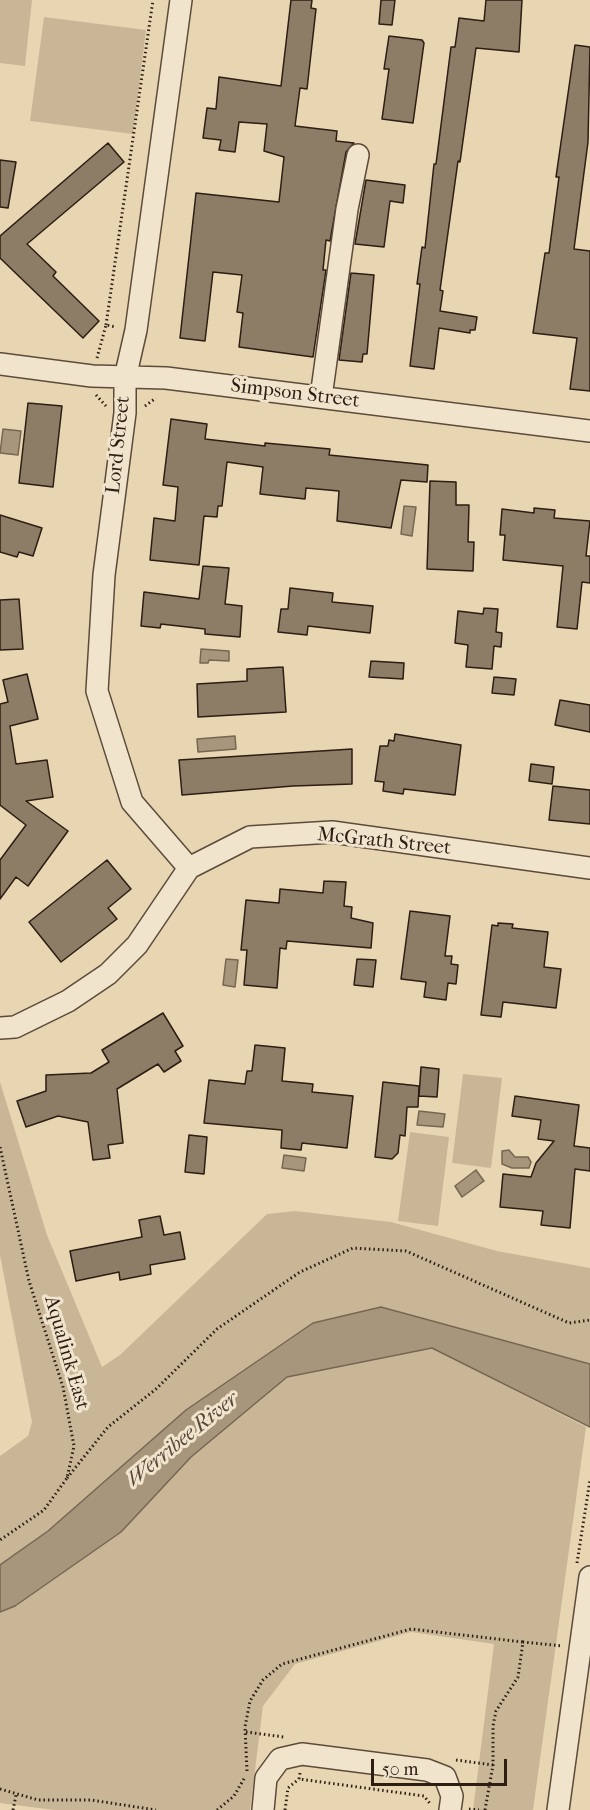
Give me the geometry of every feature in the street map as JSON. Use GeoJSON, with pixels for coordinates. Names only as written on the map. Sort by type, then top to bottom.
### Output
{"type":"FeatureCollection","features":[{"type":"Feature","properties":{"kind":"street","name":"Lord Street"},"geometry":{"type":"LineString","coordinates":[[181,0],[136,330],[125,378],[125,413],[104,575],[97,691],[132,801],[189,868]]}},
{"type":"Feature","properties":{"kind":"street"},"geometry":{"type":"LineString","coordinates":[[321,397],[347,209],[358,155]]}},
{"type":"Feature","properties":{"kind":"street","name":"Simpson Street"},"geometry":{"type":"LineString","coordinates":[[0,364],[92,376],[166,378],[590,431]]}},
{"type":"Feature","properties":{"kind":"street","name":"McGrath Street"},"geometry":{"type":"LineString","coordinates":[[0,1028],[15,1027],[68,1001],[108,974],[137,945],[189,868],[250,837],[332,832],[590,868]]}},
{"type":"Feature","properties":{"kind":"street"},"geometry":{"type":"LineString","coordinates":[[558,1810],[583,1574]]}},
{"type":"Feature","properties":{"kind":"street"},"geometry":{"type":"LineString","coordinates":[[263,1810],[266,1778],[280,1759],[302,1754],[428,1770],[445,1777],[452,1796],[450,1810]]}},
{"type":"Feature","properties":{"kind":"path"},"geometry":{"type":"LineString","coordinates":[[106,325],[153,0]]}},
{"type":"Feature","properties":{"kind":"path","name":"Aqualink East"},"geometry":{"type":"LineString","coordinates":[[0,1148],[29,1281],[63,1387],[74,1446],[67,1478],[44,1510],[0,1540]]}},
{"type":"Feature","properties":{"kind":"path"},"geometry":{"type":"LineString","coordinates":[[67,1478],[108,1427],[156,1389],[217,1329],[300,1272],[353,1248],[406,1251],[569,1323],[590,1320]]}},
{"type":"Feature","properties":{"kind":"path"},"geometry":{"type":"LineString","coordinates":[[583,1574],[582,1531],[590,1480]]}},
{"type":"Feature","properties":{"kind":"path"},"geometry":{"type":"LineString","coordinates":[[217,1810],[234,1796],[246,1775],[246,1714],[255,1690],[272,1670],[294,1660],[411,1629],[563,1646],[565,1635]]}},
{"type":"Feature","properties":{"kind":"path"},"geometry":{"type":"LineString","coordinates":[[485,1810],[493,1765],[493,1726],[496,1711],[518,1677],[523,1642]]}},
{"type":"Feature","properties":{"kind":"path"},"geometry":{"type":"LineString","coordinates":[[245,1732],[292,1738]]}},
{"type":"Feature","properties":{"kind":"path"},"geometry":{"type":"LineString","coordinates":[[285,1810],[288,1788],[299,1779]]}},
{"type":"Feature","properties":{"kind":"path"},"geometry":{"type":"LineString","coordinates":[[0,1789],[16,1795],[54,1801],[104,1801],[156,1810]]}},
{"type":"Feature","properties":{"kind":"path"},"geometry":{"type":"LineString","coordinates":[[13,1810],[16,1795]]}},
{"type":"Feature","properties":{"kind":"shaded area"},"geometry":{"type":"Polygon","coordinates":[[[0,0],[32,0],[25,66],[0,63],[0,0]]]}},
{"type":"Feature","properties":{"kind":"shaded area"},"geometry":{"type":"Polygon","coordinates":[[[44,17],[146,30],[133,134],[30,121],[44,17]]]}},
{"type":"Feature","properties":{"kind":"shaded area"},"geometry":{"type":"Polygon","coordinates":[[[463,1074],[502,1078],[491,1168],[452,1163],[463,1074]]]}},
{"type":"Feature","properties":{"kind":"shaded area"},"geometry":{"type":"Polygon","coordinates":[[[0,1082],[47,1235],[102,1367],[120,1355],[267,1214],[295,1211],[391,1222],[497,1251],[590,1268],[590,1364],[313,1323],[186,1410],[48,1531],[0,1565],[0,1456],[28,1436],[32,1422],[0,1255],[0,1082]]]}},
{"type":"Feature","properties":{"kind":"shaded area"},"geometry":{"type":"Polygon","coordinates":[[[410,1132],[449,1137],[438,1226],[398,1221],[410,1132]]]}},
{"type":"Feature","properties":{"kind":"shaded area"},"geometry":{"type":"Polygon","coordinates":[[[432,1348],[586,1427],[533,1810],[473,1810],[494,1644],[411,1632],[295,1664],[263,1706],[250,1810],[54,1810],[0,1803],[0,1612],[15,1606],[121,1532],[191,1457],[287,1377],[432,1348]]]}},
{"type":"Feature","properties":{"kind":"water"},"geometry":{"type":"Polygon","coordinates":[[[3,429],[21,431],[18,455],[0,453],[3,429]]]}},
{"type":"Feature","properties":{"kind":"water"},"geometry":{"type":"Polygon","coordinates":[[[404,506],[416,507],[412,536],[401,534],[404,506]]]}},
{"type":"Feature","properties":{"kind":"water"},"geometry":{"type":"Polygon","coordinates":[[[201,649],[229,651],[229,661],[209,660],[208,663],[200,663],[201,649]]]}},
{"type":"Feature","properties":{"kind":"water"},"geometry":{"type":"Polygon","coordinates":[[[235,736],[236,749],[198,752],[197,739],[235,736]]]}},
{"type":"Feature","properties":{"kind":"water"},"geometry":{"type":"Polygon","coordinates":[[[226,959],[238,960],[235,987],[223,985],[226,959]]]}},
{"type":"Feature","properties":{"kind":"water"},"geometry":{"type":"Polygon","coordinates":[[[419,1111],[445,1114],[443,1127],[417,1125],[419,1111]]]}},
{"type":"Feature","properties":{"kind":"water"},"geometry":{"type":"Polygon","coordinates":[[[509,1150],[515,1157],[528,1157],[531,1162],[529,1168],[512,1168],[502,1164],[502,1151],[509,1150]]]}},
{"type":"Feature","properties":{"kind":"water"},"geometry":{"type":"Polygon","coordinates":[[[284,1155],[306,1158],[304,1171],[282,1168],[284,1155]]]}},
{"type":"Feature","properties":{"kind":"water"},"geometry":{"type":"Polygon","coordinates":[[[476,1170],[484,1181],[462,1197],[455,1186],[476,1170]]]}},
{"type":"Feature","properties":{"kind":"water","name":"Werribee River"},"geometry":{"type":"Polygon","coordinates":[[[381,1307],[590,1364],[590,1427],[432,1348],[287,1377],[191,1457],[121,1532],[15,1606],[0,1612],[0,1565],[48,1531],[186,1410],[313,1323],[381,1307]]]}},
{"type":"Feature","properties":{"kind":"building"},"geometry":{"type":"Polygon","coordinates":[[[291,0],[312,0],[311,8],[316,9],[307,89],[300,88],[295,126],[337,131],[336,141],[354,143],[346,152],[330,241],[326,240],[323,270],[326,270],[313,357],[239,347],[243,313],[237,312],[242,275],[213,272],[205,341],[180,338],[196,193],[279,202],[284,157],[264,151],[267,124],[239,122],[235,152],[219,150],[221,140],[203,138],[207,108],[216,109],[219,77],[281,86],[291,0]]]}},
{"type":"Feature","properties":{"kind":"building"},"geometry":{"type":"Polygon","coordinates":[[[381,0],[395,0],[392,25],[379,24],[381,0]]]}},
{"type":"Feature","properties":{"kind":"building"},"geometry":{"type":"Polygon","coordinates":[[[486,0],[522,0],[519,52],[476,48],[440,290],[443,291],[440,311],[477,317],[475,330],[470,330],[470,333],[439,328],[434,369],[410,366],[420,284],[417,284],[422,247],[425,248],[434,164],[436,164],[451,47],[455,47],[459,18],[484,21],[486,0]]]}},
{"type":"Feature","properties":{"kind":"building"},"geometry":{"type":"Polygon","coordinates":[[[389,36],[422,40],[424,43],[413,123],[382,119],[389,69],[384,69],[389,36]]]}},
{"type":"Feature","properties":{"kind":"building"},"geometry":{"type":"Polygon","coordinates":[[[575,45],[590,47],[588,142],[574,249],[590,251],[590,391],[570,389],[577,338],[533,333],[545,253],[549,253],[559,177],[556,177],[575,45]]]}},
{"type":"Feature","properties":{"kind":"building"},"geometry":{"type":"Polygon","coordinates":[[[108,143],[124,162],[27,244],[56,272],[53,276],[99,321],[83,338],[0,258],[0,236],[108,143]]]}},
{"type":"Feature","properties":{"kind":"building"},"geometry":{"type":"Polygon","coordinates":[[[0,160],[16,162],[8,208],[0,207],[0,160]]]}},
{"type":"Feature","properties":{"kind":"building"},"geometry":{"type":"Polygon","coordinates":[[[366,180],[405,185],[403,203],[390,201],[384,247],[355,244],[366,180]]]}},
{"type":"Feature","properties":{"kind":"building"},"geometry":{"type":"Polygon","coordinates":[[[351,273],[374,275],[367,354],[363,354],[362,362],[339,360],[351,273]]]}},
{"type":"Feature","properties":{"kind":"building"},"geometry":{"type":"Polygon","coordinates":[[[28,403],[62,406],[53,487],[19,483],[28,403]]]}},
{"type":"Feature","properties":{"kind":"building"},"geometry":{"type":"Polygon","coordinates":[[[171,419],[207,424],[205,439],[265,446],[265,443],[330,449],[329,455],[428,465],[427,482],[401,480],[391,528],[337,521],[339,491],[306,488],[305,499],[260,494],[263,467],[227,462],[222,506],[218,506],[217,517],[204,516],[199,565],[150,560],[154,518],[175,521],[178,487],[163,485],[171,419]]]}},
{"type":"Feature","properties":{"kind":"building"},"geometry":{"type":"Polygon","coordinates":[[[430,481],[456,482],[456,505],[469,505],[468,542],[474,542],[473,571],[427,569],[430,481]]]}},
{"type":"Feature","properties":{"kind":"building"},"geometry":{"type":"Polygon","coordinates":[[[534,508],[555,510],[554,518],[590,521],[586,556],[590,556],[590,583],[582,582],[577,629],[557,627],[563,566],[503,560],[505,535],[500,535],[502,509],[534,513],[534,508]]]}},
{"type":"Feature","properties":{"kind":"building"},"geometry":{"type":"Polygon","coordinates":[[[0,515],[42,528],[33,556],[19,552],[17,557],[0,552],[0,515]]]}},
{"type":"Feature","properties":{"kind":"building"},"geometry":{"type":"Polygon","coordinates":[[[203,566],[229,568],[225,604],[242,606],[240,637],[205,634],[205,629],[161,624],[160,628],[141,626],[144,592],[199,599],[203,566]]]}},
{"type":"Feature","properties":{"kind":"building"},"geometry":{"type":"Polygon","coordinates":[[[290,588],[333,593],[332,602],[373,606],[370,633],[308,626],[307,635],[278,632],[281,609],[288,609],[290,588]]]}},
{"type":"Feature","properties":{"kind":"building"},"geometry":{"type":"Polygon","coordinates":[[[19,599],[23,649],[0,650],[0,600],[19,599]]]}},
{"type":"Feature","properties":{"kind":"building"},"geometry":{"type":"Polygon","coordinates":[[[484,608],[498,609],[496,632],[502,633],[501,647],[494,646],[492,669],[466,667],[468,645],[455,643],[458,611],[483,614],[484,608]]]}},
{"type":"Feature","properties":{"kind":"building"},"geometry":{"type":"Polygon","coordinates":[[[371,661],[404,663],[403,679],[369,677],[371,661]]]}},
{"type":"Feature","properties":{"kind":"building"},"geometry":{"type":"Polygon","coordinates":[[[283,667],[286,712],[198,717],[197,684],[247,681],[247,669],[283,667]]]}},
{"type":"Feature","properties":{"kind":"building"},"geometry":{"type":"Polygon","coordinates":[[[27,674],[38,719],[10,726],[16,764],[47,760],[53,797],[26,801],[68,831],[28,886],[16,877],[0,899],[0,860],[26,825],[0,805],[0,704],[8,702],[3,680],[27,674]]]}},
{"type":"Feature","properties":{"kind":"building"},"geometry":{"type":"Polygon","coordinates":[[[494,677],[516,679],[514,695],[492,693],[494,677]]]}},
{"type":"Feature","properties":{"kind":"building"},"geometry":{"type":"Polygon","coordinates":[[[560,700],[590,705],[590,732],[555,725],[560,700]]]}},
{"type":"Feature","properties":{"kind":"building"},"geometry":{"type":"Polygon","coordinates":[[[395,734],[461,745],[455,795],[404,789],[403,794],[383,791],[384,782],[375,781],[380,746],[388,746],[389,740],[394,741],[395,734]]]}},
{"type":"Feature","properties":{"kind":"building"},"geometry":{"type":"Polygon","coordinates":[[[352,749],[352,784],[293,786],[182,795],[179,760],[352,749]]]}},
{"type":"Feature","properties":{"kind":"building"},"geometry":{"type":"Polygon","coordinates":[[[531,764],[554,767],[552,784],[529,781],[531,764]]]}},
{"type":"Feature","properties":{"kind":"building"},"geometry":{"type":"Polygon","coordinates":[[[553,786],[590,790],[590,824],[549,820],[553,786]]]}},
{"type":"Feature","properties":{"kind":"building"},"geometry":{"type":"Polygon","coordinates":[[[107,860],[131,889],[108,908],[117,919],[61,962],[29,922],[107,860]]]}},
{"type":"Feature","properties":{"kind":"building"},"geometry":{"type":"Polygon","coordinates":[[[324,881],[346,882],[344,906],[352,907],[351,918],[373,923],[371,948],[287,941],[286,949],[280,948],[277,988],[244,985],[247,950],[241,950],[246,900],[279,903],[280,889],[323,893],[324,881]]]}},
{"type":"Feature","properties":{"kind":"building"},"geometry":{"type":"Polygon","coordinates":[[[410,911],[450,916],[445,956],[452,956],[451,964],[458,965],[456,984],[448,983],[446,1000],[424,997],[426,982],[401,979],[410,911]]]}},
{"type":"Feature","properties":{"kind":"building"},"geometry":{"type":"Polygon","coordinates":[[[498,923],[513,924],[512,928],[548,932],[544,967],[561,969],[556,1008],[503,1002],[501,1017],[481,1015],[492,925],[498,926],[498,923]]]}},
{"type":"Feature","properties":{"kind":"building"},"geometry":{"type":"Polygon","coordinates":[[[357,959],[376,960],[373,987],[354,985],[357,959]]]}},
{"type":"Feature","properties":{"kind":"building"},"geometry":{"type":"Polygon","coordinates":[[[163,1013],[183,1046],[175,1051],[181,1061],[164,1072],[158,1064],[117,1089],[123,1143],[108,1145],[110,1158],[93,1160],[88,1122],[58,1116],[26,1127],[17,1101],[46,1091],[46,1075],[91,1073],[109,1062],[102,1050],[163,1013]]]}},
{"type":"Feature","properties":{"kind":"building"},"geometry":{"type":"Polygon","coordinates":[[[255,1045],[285,1048],[282,1081],[313,1084],[312,1092],[353,1096],[347,1148],[302,1143],[301,1150],[281,1148],[282,1130],[204,1123],[209,1080],[245,1084],[247,1071],[252,1071],[255,1045]]]}},
{"type":"Feature","properties":{"kind":"building"},"geometry":{"type":"Polygon","coordinates":[[[421,1067],[439,1069],[437,1097],[419,1096],[421,1067]]]}},
{"type":"Feature","properties":{"kind":"building"},"geometry":{"type":"Polygon","coordinates":[[[383,1082],[419,1086],[418,1107],[407,1107],[405,1136],[400,1135],[398,1153],[392,1159],[375,1157],[383,1082]]]}},
{"type":"Feature","properties":{"kind":"building"},"geometry":{"type":"Polygon","coordinates":[[[515,1096],[579,1105],[574,1146],[590,1148],[590,1171],[575,1169],[570,1228],[541,1225],[543,1211],[500,1207],[503,1174],[531,1177],[536,1163],[554,1141],[538,1139],[541,1120],[512,1116],[515,1096]]]}},
{"type":"Feature","properties":{"kind":"building"},"geometry":{"type":"Polygon","coordinates":[[[189,1135],[207,1137],[204,1174],[185,1172],[189,1135]]]}},
{"type":"Feature","properties":{"kind":"building"},"geometry":{"type":"Polygon","coordinates":[[[160,1216],[164,1235],[180,1232],[185,1259],[150,1265],[151,1274],[120,1280],[119,1272],[76,1281],[70,1251],[142,1237],[139,1220],[160,1216]]]}}]}
